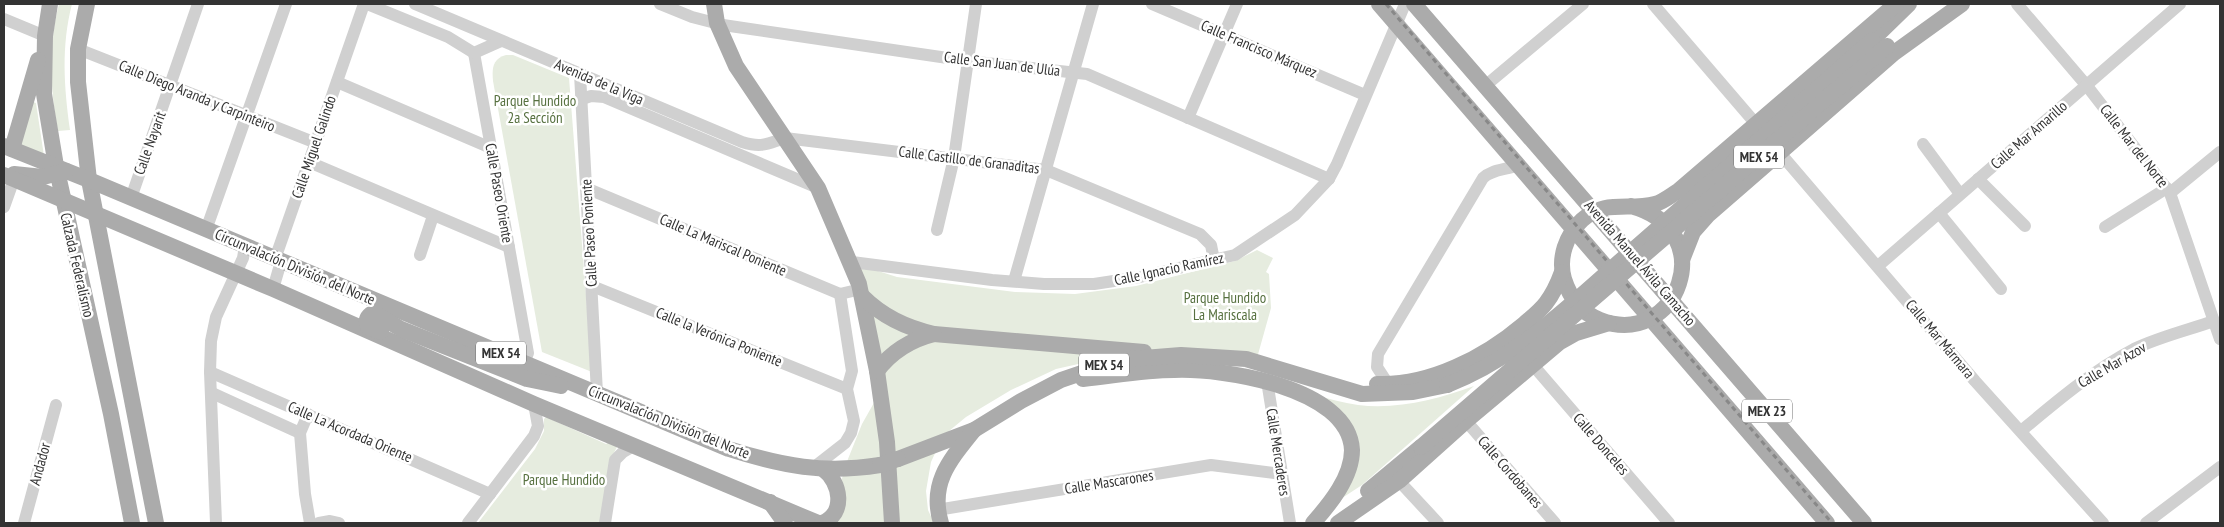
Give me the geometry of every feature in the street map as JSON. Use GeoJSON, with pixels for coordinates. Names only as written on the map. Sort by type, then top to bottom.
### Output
{"type":"FeatureCollection","features":[{"type":"Feature","properties":{"kind":"main road","name":"Calzada Federalismo"},"geometry":{"type":"LineString","coordinates":[[50,4],[45,36],[44,94],[60,170],[63,199],[111,414],[132,523]]}},
{"type":"Feature","properties":{"kind":"main road","name":"Calzada Federalismo"},"geometry":{"type":"LineString","coordinates":[[87,4],[78,49],[78,82],[91,187],[156,523]]}},
{"type":"Feature","properties":{"kind":"main road"},"geometry":{"type":"LineString","coordinates":[[714,4],[720,27],[736,66],[818,188],[852,262],[862,293],[877,371],[887,442],[892,523]]}},
{"type":"Feature","properties":{"kind":"main road"},"geometry":{"type":"LineString","coordinates":[[720,27],[723,4]]}},
{"type":"Feature","properties":{"kind":"main road","name":"Avenida Manuel Ávila Camacho"},"geometry":{"type":"LineString","coordinates":[[1379,4],[1827,523]]}},
{"type":"Feature","properties":{"kind":"main road","name":"Avenida Manuel Ávila Camacho"},"geometry":{"type":"LineString","coordinates":[[1414,4],[1864,523]]}},
{"type":"Feature","properties":{"kind":"main road"},"geometry":{"type":"LineString","coordinates":[[1609,323],[1592,316],[1578,305],[1568,290],[1562,272],[1562,257],[1566,243],[1583,219],[1595,211],[1612,206],[1656,204],[1678,191],[1896,4]]}},
{"type":"Feature","properties":{"kind":"main road","name":"MEX 54"},"geometry":{"type":"LineString","coordinates":[[1326,523],[1355,502],[1421,447],[1879,43],[1909,4]]}},
{"type":"Feature","properties":{"kind":"main road"},"geometry":{"type":"LineString","coordinates":[[1338,523],[1399,481],[1532,364],[1572,335],[1609,323],[1630,324],[1650,318],[1671,300],[1680,280],[1682,260],[1693,232],[1722,202],[1894,53],[1962,4]]}},
{"type":"Feature","properties":{"kind":"main road","name":"MEX 54"},"geometry":{"type":"LineString","coordinates":[[1879,43],[1945,9]]}},
{"type":"Feature","properties":{"kind":"main road"},"geometry":{"type":"LineString","coordinates":[[8,148],[45,36]]}},
{"type":"Feature","properties":{"kind":"main road","name":"Circunvalación División del Norte"},"geometry":{"type":"LineString","coordinates":[[8,148],[60,170],[91,187],[131,198],[729,449],[773,463],[818,469],[852,470],[880,465],[974,430],[1021,401],[1061,380],[1105,365],[1131,359],[1166,355],[1246,359],[1362,394],[1413,392],[1447,385],[1472,376],[1495,363],[1552,320],[1879,43]]}},
{"type":"Feature","properties":{"kind":"main road"},"geometry":{"type":"LineString","coordinates":[[7,176],[36,176],[60,170],[86,149]]}},
{"type":"Feature","properties":{"kind":"main road"},"geometry":{"type":"LineString","coordinates":[[1697,175],[1690,187],[1695,201],[1708,208],[1722,202]]}},
{"type":"Feature","properties":{"kind":"main road","name":"Circunvalación División del Norte"},"geometry":{"type":"LineString","coordinates":[[7,176],[273,289],[534,404],[820,523]]}},
{"type":"Feature","properties":{"kind":"main road"},"geometry":{"type":"LineString","coordinates":[[63,199],[91,187],[104,197],[170,223],[189,229],[206,230]]}},
{"type":"Feature","properties":{"kind":"main road"},"geometry":{"type":"LineString","coordinates":[[1631,206],[1646,210],[1660,218],[1671,230],[1679,244],[1682,260]]}},
{"type":"Feature","properties":{"kind":"main road","name":"MEX 54"},"geometry":{"type":"LineString","coordinates":[[1326,383],[1388,384],[1439,374],[1474,359],[1517,330],[1548,301],[1562,272]]}},
{"type":"Feature","properties":{"kind":"main road"},"geometry":{"type":"LineString","coordinates":[[862,293],[871,305],[894,320],[934,334],[1166,355]]}},
{"type":"Feature","properties":{"kind":"main road"},"geometry":{"type":"LineString","coordinates":[[1548,301],[1560,303],[1568,310],[1572,321],[1572,335]]}},
{"type":"Feature","properties":{"kind":"main road"},"geometry":{"type":"LineString","coordinates":[[389,340],[384,334],[368,327],[367,317],[371,314],[376,314],[401,328],[527,379],[597,393]]}},
{"type":"Feature","properties":{"kind":"main road"},"geometry":{"type":"LineString","coordinates":[[877,371],[900,348],[934,334]]}},
{"type":"Feature","properties":{"kind":"main road"},"geometry":{"type":"LineString","coordinates":[[1061,380],[1174,370],[1198,371],[1267,381],[1290,388],[1318,402],[1336,417],[1350,438],[1351,460],[1344,480],[1331,502],[1313,523]]}},
{"type":"Feature","properties":{"kind":"main road"},"geometry":{"type":"LineString","coordinates":[[939,516],[941,478],[949,461],[974,430]]}},
{"type":"Feature","properties":{"kind":"main road"},"geometry":{"type":"LineString","coordinates":[[818,469],[835,482],[839,499],[831,517],[820,523]]}},
{"type":"Feature","properties":{"kind":"main road"},"geometry":{"type":"LineString","coordinates":[[770,502],[785,523]]}},
{"type":"Feature","properties":{"kind":"street","name":"Calle Nayarit"},"geometry":{"type":"LineString","coordinates":[[131,198],[198,4]]}},
{"type":"Feature","properties":{"kind":"street"},"geometry":{"type":"LineString","coordinates":[[206,230],[286,4]]}},
{"type":"Feature","properties":{"kind":"street"},"geometry":{"type":"LineString","coordinates":[[366,4],[448,37],[474,53],[501,41]]}},
{"type":"Feature","properties":{"kind":"street","name":"Calle Miguel Galindo"},"geometry":{"type":"LineString","coordinates":[[273,289],[280,265],[275,258],[366,4]]}},
{"type":"Feature","properties":{"kind":"street","name":"Avenida de la Viga"},"geometry":{"type":"LineString","coordinates":[[414,4],[742,142],[756,146],[766,146],[785,138]]}},
{"type":"Feature","properties":{"kind":"street","name":"Calle San Juan de Ulúa"},"geometry":{"type":"LineString","coordinates":[[660,4],[720,27],[968,61],[1087,74],[1329,179]]}},
{"type":"Feature","properties":{"kind":"street"},"geometry":{"type":"LineString","coordinates":[[937,230],[954,158],[976,4]]}},
{"type":"Feature","properties":{"kind":"street"},"geometry":{"type":"LineString","coordinates":[[1014,282],[1093,4]]}},
{"type":"Feature","properties":{"kind":"street","name":"Calle Francisco Márquez"},"geometry":{"type":"LineString","coordinates":[[1152,4],[1365,95]]}},
{"type":"Feature","properties":{"kind":"street"},"geometry":{"type":"LineString","coordinates":[[1188,118],[1237,4]]}},
{"type":"Feature","properties":{"kind":"street","name":"Calle Ignacio Ramírez"},"geometry":{"type":"LineString","coordinates":[[852,262],[1014,282],[1094,284],[1140,277],[1235,255],[1295,216],[1329,179],[1405,4]]}},
{"type":"Feature","properties":{"kind":"street"},"geometry":{"type":"LineString","coordinates":[[1486,86],[1583,4]]}},
{"type":"Feature","properties":{"kind":"street"},"geometry":{"type":"LineString","coordinates":[[1653,4],[1756,124]]}},
{"type":"Feature","properties":{"kind":"street","name":"Calle Mar del Norte"},"geometry":{"type":"LineString","coordinates":[[2017,4],[2087,86],[2169,191],[2220,339]]}},
{"type":"Feature","properties":{"kind":"street","name":"Calle Mar Amarillo"},"geometry":{"type":"LineString","coordinates":[[1878,266],[2180,4]]}},
{"type":"Feature","properties":{"kind":"street"},"geometry":{"type":"LineString","coordinates":[[4,19],[45,36]]}},
{"type":"Feature","properties":{"kind":"street","name":"Calle Diego Aranda y Carpinteiro"},"geometry":{"type":"LineString","coordinates":[[78,49],[316,143]]}},
{"type":"Feature","properties":{"kind":"street","name":"Calle Paseo Oriente"},"geometry":{"type":"LineString","coordinates":[[474,53],[528,353],[524,363]]}},
{"type":"Feature","properties":{"kind":"street","name":"Calle Paseo Poniente"},"geometry":{"type":"LineString","coordinates":[[580,74],[597,393]]}},
{"type":"Feature","properties":{"kind":"street"},"geometry":{"type":"LineString","coordinates":[[337,82],[491,148]]}},
{"type":"Feature","properties":{"kind":"street","name":"Avenida de la Viga"},"geometry":{"type":"LineString","coordinates":[[582,100],[591,96],[604,97],[818,188]]}},
{"type":"Feature","properties":{"kind":"street","name":"Calle Castillo de Granaditas"},"geometry":{"type":"LineString","coordinates":[[785,138],[1046,170],[1200,234],[1211,245],[1214,260]]}},
{"type":"Feature","properties":{"kind":"street"},"geometry":{"type":"LineString","coordinates":[[1924,144],[1960,194]]}},
{"type":"Feature","properties":{"kind":"street"},"geometry":{"type":"LineString","coordinates":[[2105,227],[2169,191],[2220,152]]}},
{"type":"Feature","properties":{"kind":"street","name":"Calle Mar Mármara"},"geometry":{"type":"LineString","coordinates":[[1780,153],[1975,381],[2103,523]]}},
{"type":"Feature","properties":{"kind":"street"},"geometry":{"type":"LineString","coordinates":[[309,162],[509,247]]}},
{"type":"Feature","properties":{"kind":"street"},"geometry":{"type":"LineString","coordinates":[[1388,384],[1378,367],[1378,354],[1484,178],[1490,173],[1507,170],[1518,165]]}},
{"type":"Feature","properties":{"kind":"street"},"geometry":{"type":"LineString","coordinates":[[4,207],[7,176]]}},
{"type":"Feature","properties":{"kind":"street"},"geometry":{"type":"LineString","coordinates":[[1978,179],[2025,226]]}},
{"type":"Feature","properties":{"kind":"street","name":"Calle La Mariscal Poniente"},"geometry":{"type":"LineString","coordinates":[[586,188],[840,294]]}},
{"type":"Feature","properties":{"kind":"street"},"geometry":{"type":"LineString","coordinates":[[1939,213],[2001,289]]}},
{"type":"Feature","properties":{"kind":"street"},"geometry":{"type":"LineString","coordinates":[[420,254],[433,216]]}},
{"type":"Feature","properties":{"kind":"street"},"geometry":{"type":"LineString","coordinates":[[216,523],[210,372],[211,341],[216,317],[243,258],[245,246]]}},
{"type":"Feature","properties":{"kind":"street","name":"Calle la Verónica Poniente"},"geometry":{"type":"LineString","coordinates":[[592,286],[847,389]]}},
{"type":"Feature","properties":{"kind":"street"},"geometry":{"type":"LineString","coordinates":[[818,469],[845,443],[851,433],[854,414],[847,389],[852,371],[840,294],[862,293]]}},
{"type":"Feature","properties":{"kind":"street","name":"Calle Mar Azov"},"geometry":{"type":"LineString","coordinates":[[2021,431],[2083,379],[2107,364],[2136,348],[2214,321]]}},
{"type":"Feature","properties":{"kind":"street","name":"Calle Donceles"},"geometry":{"type":"LineString","coordinates":[[1532,364],[1669,523]]}},
{"type":"Feature","properties":{"kind":"street","name":"Calle La Acordada Oriente"},"geometry":{"type":"LineString","coordinates":[[210,372],[490,494]]}},
{"type":"Feature","properties":{"kind":"street","name":"Calle Mercaderes"},"geometry":{"type":"LineString","coordinates":[[1267,381],[1290,523]]}},
{"type":"Feature","properties":{"kind":"street","name":"Calle La Acordada Oriente"},"geometry":{"type":"LineString","coordinates":[[212,393],[300,433]]}},
{"type":"Feature","properties":{"kind":"street","name":"Andador"},"geometry":{"type":"LineString","coordinates":[[24,523],[56,404]]}},
{"type":"Feature","properties":{"kind":"street"},"geometry":{"type":"LineString","coordinates":[[468,523],[537,431],[534,404]]}},
{"type":"Feature","properties":{"kind":"street"},"geometry":{"type":"LineString","coordinates":[[308,414],[300,433],[305,494],[310,523]]}},
{"type":"Feature","properties":{"kind":"street","name":"Calle Cordobanes"},"geometry":{"type":"LineString","coordinates":[[1466,421],[1555,523]]}},
{"type":"Feature","properties":{"kind":"street"},"geometry":{"type":"LineString","coordinates":[[605,523],[615,460],[623,452],[635,445]]}},
{"type":"Feature","properties":{"kind":"street","name":"Calle Mascarones"},"geometry":{"type":"LineString","coordinates":[[939,516],[1211,465],[1282,474]]}},
{"type":"Feature","properties":{"kind":"street"},"geometry":{"type":"LineString","coordinates":[[2146,523],[2220,467]]}},
{"type":"Feature","properties":{"kind":"street"},"geometry":{"type":"LineString","coordinates":[[1399,481],[1438,523]]}},
{"type":"Feature","properties":{"kind":"street"},"geometry":{"type":"LineString","coordinates":[[319,523],[339,523]]}},
{"type":"Feature","properties":{"kind":"green space"},"geometry":{"type":"Polygon","coordinates":[[[59,4],[72,4],[65,51],[66,98],[70,130],[58,131],[51,68],[55,20],[59,4]]]}},
{"type":"Feature","properties":{"kind":"green space","name":"Parque Hundido 2a Sección"},"geometry":{"type":"Polygon","coordinates":[[[506,55],[513,55],[569,78],[592,372],[542,352],[493,81],[495,62],[506,55]]]}},
{"type":"Feature","properties":{"kind":"green space"},"geometry":{"type":"Polygon","coordinates":[[[30,101],[36,103],[44,156],[18,145],[30,101]]]}},
{"type":"Feature","properties":{"kind":"green space","name":"Parque Hundido La Mariscala"},"geometry":{"type":"Polygon","coordinates":[[[1257,250],[1273,258],[1266,272],[1269,274],[1271,308],[1257,358],[1105,358],[1056,369],[1011,390],[966,417],[943,436],[931,462],[926,491],[928,510],[934,523],[828,523],[848,459],[862,424],[884,385],[856,264],[897,277],[1015,292],[1075,294],[1136,286],[1235,261],[1257,250]]]}},
{"type":"Feature","properties":{"kind":"green space"},"geometry":{"type":"Polygon","coordinates":[[[1474,386],[1362,485],[1336,502],[1357,451],[1313,395],[1358,405],[1388,406],[1432,399],[1474,386]]]}},
{"type":"Feature","properties":{"kind":"green space","name":"Parque Hundido"},"geometry":{"type":"Polygon","coordinates":[[[546,417],[606,444],[609,442],[617,447],[610,460],[602,523],[478,523],[535,449],[544,431],[544,419],[546,417]]]}},
{"type":"Feature","properties":{"kind":"railway"},"geometry":{"type":"LineString","coordinates":[[1386,4],[1832,523]]}}]}
